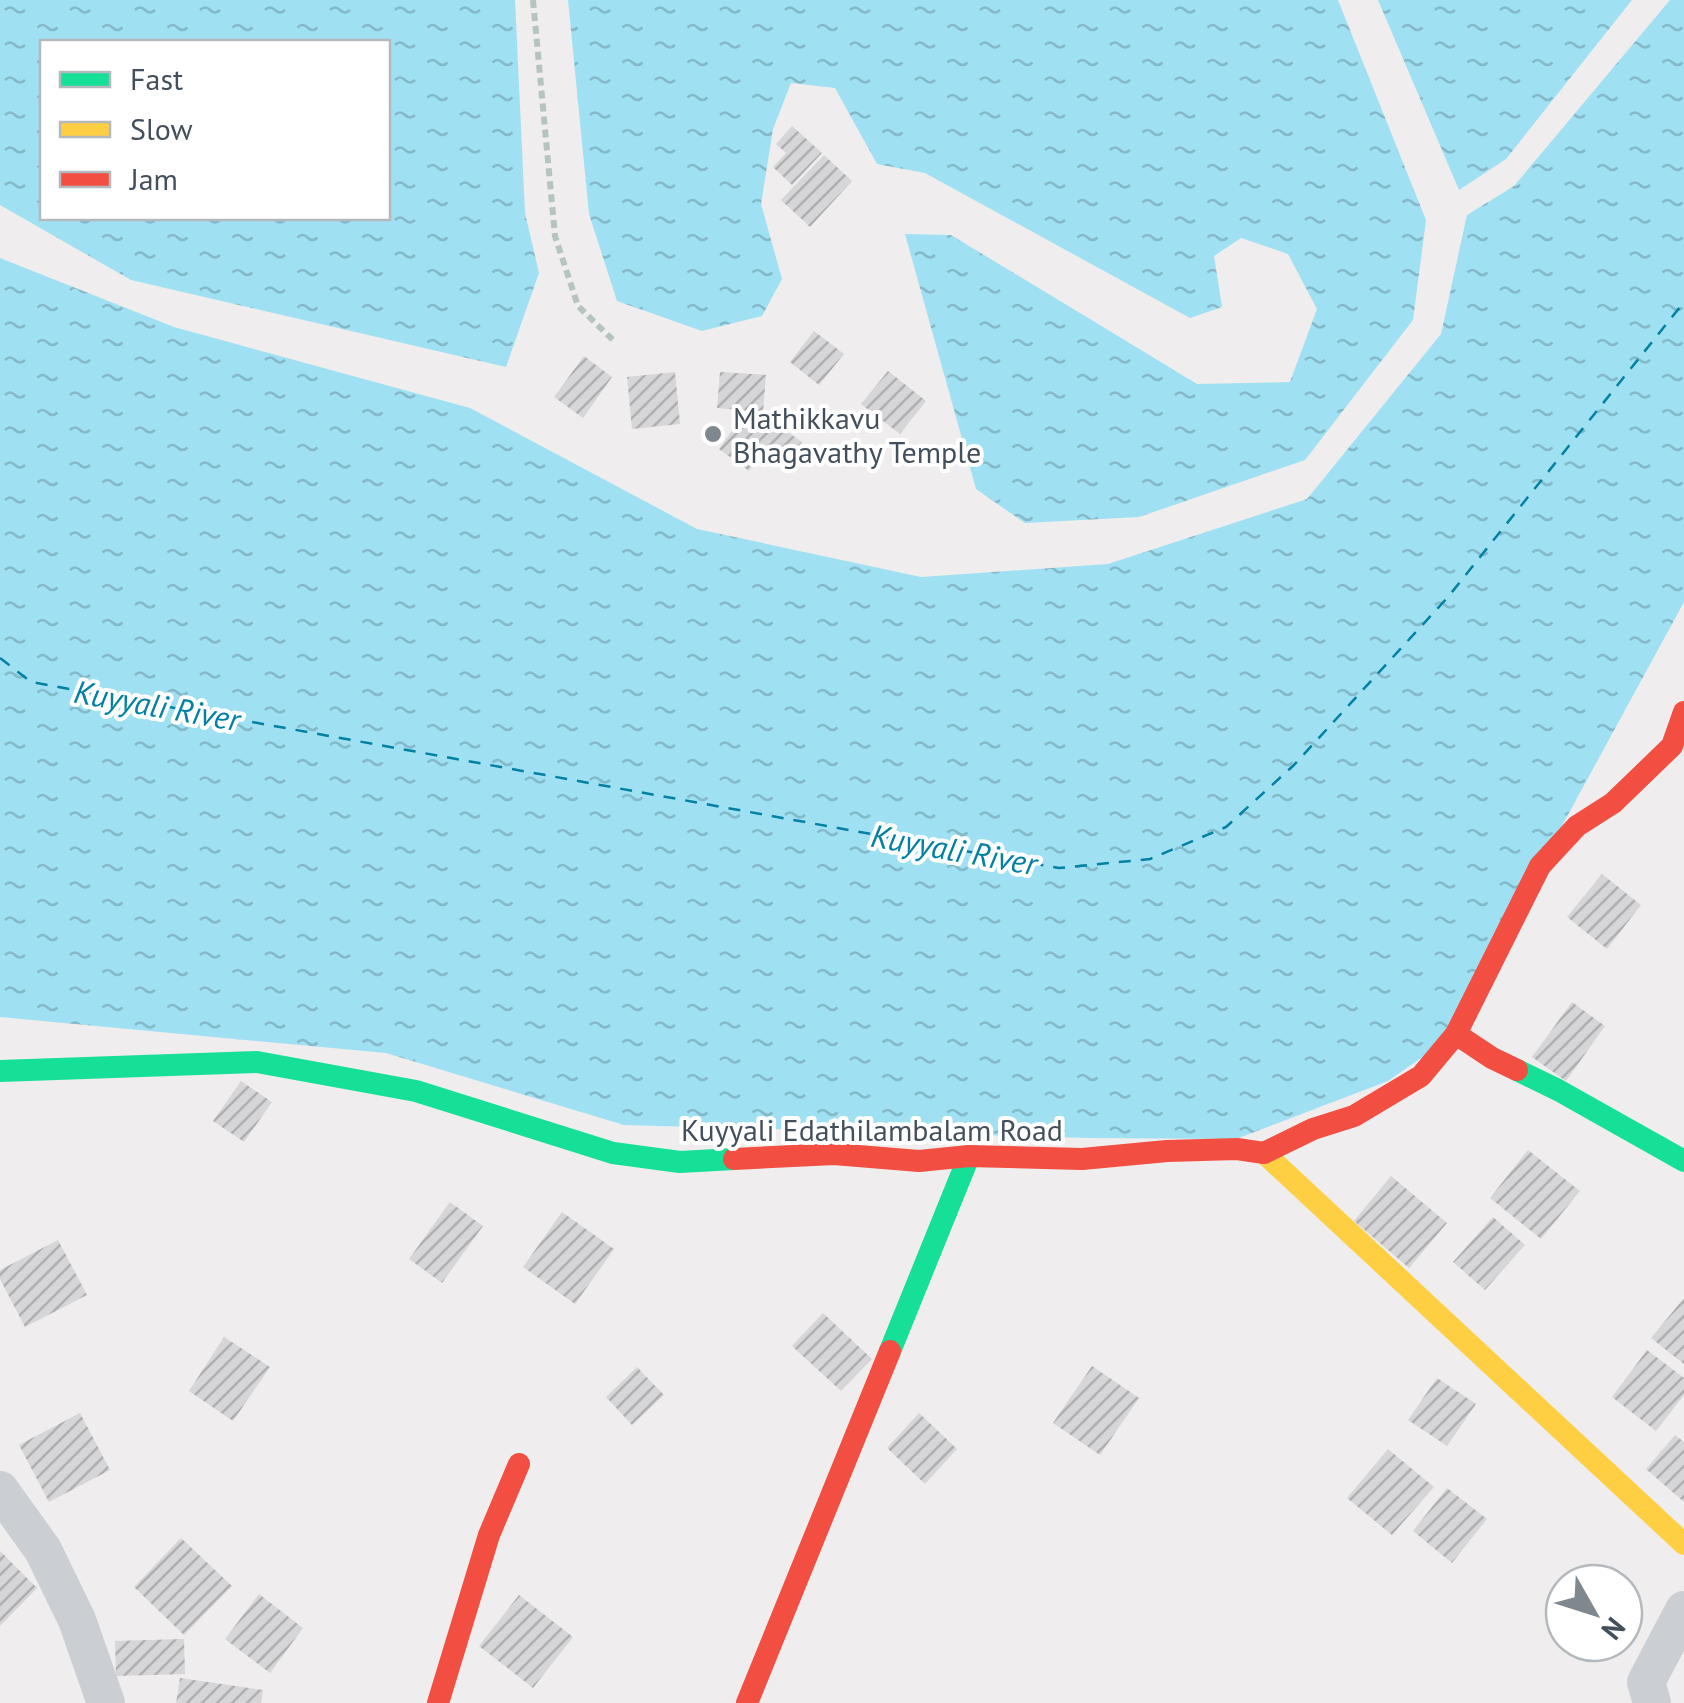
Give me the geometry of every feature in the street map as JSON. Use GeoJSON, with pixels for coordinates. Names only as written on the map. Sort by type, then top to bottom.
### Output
{"type":"FeatureCollection","features":[{"type":"Feature","properties":{"kind":"street","name":"Kuyyali Edathilambalam Road"},"geometry":{"type":"LineString","coordinates":[[0,1071],[256,1062],[416,1091],[613,1152],[680,1162],[834,1154],[919,1161],[969,1156],[1082,1158],[1237,1149],[1264,1153],[1313,1129],[1354,1116],[1420,1076],[1456,1034],[1540,866],[1576,826],[1613,803],[1672,746],[1684,712]]}},
{"type":"Feature","properties":{"kind":"street"},"geometry":{"type":"LineString","coordinates":[[1456,1034],[1492,1058],[1558,1090],[1684,1161]]}},
{"type":"Feature","properties":{"kind":"street"},"geometry":{"type":"LineString","coordinates":[[1264,1153],[1684,1544]]}},
{"type":"Feature","properties":{"kind":"street"},"geometry":{"type":"LineString","coordinates":[[747,1703],[969,1156]]}},
{"type":"Feature","properties":{"kind":"street"},"geometry":{"type":"LineString","coordinates":[[438,1703],[489,1534],[520,1464]]}},
{"type":"Feature","properties":{"kind":"street"},"geometry":{"type":"LineString","coordinates":[[0,1490],[43,1550],[77,1620],[106,1703]]}},
{"type":"Feature","properties":{"kind":"street"},"geometry":{"type":"LineString","coordinates":[[1652,1703],[1646,1682],[1684,1610]]}},
{"type":"Feature","properties":{"kind":"path"},"geometry":{"type":"LineString","coordinates":[[533,0],[555,236],[578,306],[614,341]]}},
{"type":"Feature","properties":{"kind":"water"},"geometry":{"type":"Polygon","coordinates":[[[0,0],[515,0],[525,213],[539,273],[506,367],[131,280],[0,205],[0,0]]]}},
{"type":"Feature","properties":{"kind":"water"},"geometry":{"type":"Polygon","coordinates":[[[568,0],[1338,0],[1426,220],[1413,320],[1305,460],[1139,517],[1025,523],[976,489],[905,234],[951,235],[1197,384],[1290,382],[1317,309],[1288,254],[1241,238],[1214,256],[1222,307],[1190,318],[925,173],[877,164],[835,88],[791,83],[773,129],[761,204],[782,279],[762,316],[702,331],[617,301],[589,214],[568,0]]]}},
{"type":"Feature","properties":{"kind":"water"},"geometry":{"type":"Polygon","coordinates":[[[1378,0],[1632,0],[1506,159],[1459,190],[1378,0]]]}},
{"type":"Feature","properties":{"kind":"water","name":"Kuyyali River"},"geometry":{"type":"Polygon","coordinates":[[[1670,0],[1684,0],[1684,602],[1540,866],[1456,1034],[1388,1081],[1236,1139],[624,1125],[386,1053],[0,1017],[0,258],[174,327],[470,408],[697,529],[921,577],[1108,564],[1307,499],[1441,334],[1467,215],[1514,186],[1670,0]]]}},
{"type":"Feature","properties":{"kind":"building"},"geometry":{"type":"Polygon","coordinates":[[[792,126],[822,153],[792,185],[773,167],[786,153],[776,144],[792,126]]]}},
{"type":"Feature","properties":{"kind":"building"},"geometry":{"type":"Polygon","coordinates":[[[824,155],[852,181],[810,227],[781,200],[824,155]]]}},
{"type":"Feature","properties":{"kind":"building"},"geometry":{"type":"Polygon","coordinates":[[[814,331],[844,354],[819,385],[790,362],[814,331]]]}},
{"type":"Feature","properties":{"kind":"building"},"geometry":{"type":"Polygon","coordinates":[[[584,356],[612,377],[583,418],[554,397],[584,356]]]}},
{"type":"Feature","properties":{"kind":"building"},"geometry":{"type":"Polygon","coordinates":[[[888,371],[926,401],[900,434],[861,404],[888,371]]]}},
{"type":"Feature","properties":{"kind":"building"},"geometry":{"type":"Polygon","coordinates":[[[675,372],[680,424],[632,429],[627,377],[675,372]]]}},
{"type":"Feature","properties":{"kind":"building"},"geometry":{"type":"Polygon","coordinates":[[[720,372],[766,375],[763,412],[717,408],[720,372]]]}},
{"type":"Feature","properties":{"kind":"building"},"geometry":{"type":"Polygon","coordinates":[[[741,418],[760,431],[769,419],[802,442],[784,467],[763,452],[749,471],[719,449],[741,418]]]}},
{"type":"Feature","properties":{"kind":"building"},"geometry":{"type":"Polygon","coordinates":[[[1602,874],[1641,905],[1607,949],[1567,917],[1602,874]]]}},
{"type":"Feature","properties":{"kind":"building"},"geometry":{"type":"Polygon","coordinates":[[[1572,1002],[1605,1026],[1566,1081],[1532,1057],[1572,1002]]]}},
{"type":"Feature","properties":{"kind":"building"},"geometry":{"type":"Polygon","coordinates":[[[241,1081],[272,1102],[244,1142],[213,1121],[241,1081]]]}},
{"type":"Feature","properties":{"kind":"building"},"geometry":{"type":"Polygon","coordinates":[[[1528,1150],[1580,1191],[1541,1239],[1490,1198],[1528,1150]]]}},
{"type":"Feature","properties":{"kind":"building"},"geometry":{"type":"Polygon","coordinates":[[[1391,1176],[1447,1223],[1409,1268],[1354,1221],[1391,1176]]]}},
{"type":"Feature","properties":{"kind":"building"},"geometry":{"type":"Polygon","coordinates":[[[450,1202],[483,1226],[442,1283],[409,1259],[450,1202]]]}},
{"type":"Feature","properties":{"kind":"building"},"geometry":{"type":"Polygon","coordinates":[[[562,1212],[614,1249],[575,1304],[523,1267],[562,1212]]]}},
{"type":"Feature","properties":{"kind":"building"},"geometry":{"type":"Polygon","coordinates":[[[1493,1217],[1525,1245],[1485,1290],[1453,1262],[1493,1217]]]}},
{"type":"Feature","properties":{"kind":"building"},"geometry":{"type":"Polygon","coordinates":[[[58,1240],[87,1295],[25,1327],[0,1279],[0,1270],[58,1240]]]}},
{"type":"Feature","properties":{"kind":"building"},"geometry":{"type":"Polygon","coordinates":[[[1684,1298],[1684,1364],[1651,1338],[1684,1298]]]}},
{"type":"Feature","properties":{"kind":"building"},"geometry":{"type":"Polygon","coordinates":[[[823,1313],[872,1359],[841,1391],[792,1346],[823,1313]]]}},
{"type":"Feature","properties":{"kind":"building"},"geometry":{"type":"Polygon","coordinates":[[[224,1337],[270,1367],[233,1421],[189,1391],[224,1337]]]}},
{"type":"Feature","properties":{"kind":"building"},"geometry":{"type":"Polygon","coordinates":[[[1647,1350],[1684,1378],[1684,1395],[1656,1431],[1612,1397],[1647,1350]]]}},
{"type":"Feature","properties":{"kind":"building"},"geometry":{"type":"Polygon","coordinates":[[[1092,1366],[1139,1398],[1100,1455],[1053,1423],[1092,1366]]]}},
{"type":"Feature","properties":{"kind":"building"},"geometry":{"type":"Polygon","coordinates":[[[637,1367],[664,1395],[632,1425],[606,1397],[637,1367]]]}},
{"type":"Feature","properties":{"kind":"building"},"geometry":{"type":"Polygon","coordinates":[[[1437,1378],[1476,1404],[1447,1446],[1408,1420],[1437,1378]]]}},
{"type":"Feature","properties":{"kind":"building"},"geometry":{"type":"Polygon","coordinates":[[[80,1413],[110,1470],[49,1502],[19,1445],[80,1413]]]}},
{"type":"Feature","properties":{"kind":"building"},"geometry":{"type":"Polygon","coordinates":[[[919,1413],[957,1449],[925,1484],[887,1448],[919,1413]]]}},
{"type":"Feature","properties":{"kind":"building"},"geometry":{"type":"Polygon","coordinates":[[[1675,1435],[1684,1442],[1684,1502],[1646,1469],[1675,1435]]]}},
{"type":"Feature","properties":{"kind":"building"},"geometry":{"type":"Polygon","coordinates":[[[1388,1449],[1434,1487],[1392,1535],[1347,1498],[1388,1449]]]}},
{"type":"Feature","properties":{"kind":"building"},"geometry":{"type":"Polygon","coordinates":[[[1447,1488],[1487,1519],[1452,1563],[1413,1531],[1447,1488]]]}},
{"type":"Feature","properties":{"kind":"building"},"geometry":{"type":"Polygon","coordinates":[[[181,1538],[232,1586],[184,1635],[134,1587],[181,1538]]]}},
{"type":"Feature","properties":{"kind":"building"},"geometry":{"type":"Polygon","coordinates":[[[0,1551],[37,1588],[0,1626],[0,1551]]]}},
{"type":"Feature","properties":{"kind":"building"},"geometry":{"type":"Polygon","coordinates":[[[259,1594],[303,1628],[270,1673],[225,1639],[259,1594]]]}},
{"type":"Feature","properties":{"kind":"building"},"geometry":{"type":"Polygon","coordinates":[[[519,1595],[573,1637],[533,1688],[479,1646],[519,1595]]]}},
{"type":"Feature","properties":{"kind":"building"},"geometry":{"type":"Polygon","coordinates":[[[184,1639],[185,1674],[116,1676],[115,1641],[184,1639]]]}},
{"type":"Feature","properties":{"kind":"building"},"geometry":{"type":"Polygon","coordinates":[[[180,1678],[263,1690],[261,1703],[176,1703],[180,1678]]]}},
{"type":"Feature","properties":{"kind":"ferry route"},"geometry":{"type":"LineString","coordinates":[[0,658],[31,682],[1059,868],[1150,859],[1226,827],[1294,765],[1448,597],[1684,302]]}},
{"type":"Feature","properties":{"kind":"traffic: fast"},"geometry":{"type":"LineString","coordinates":[[0,1071],[257,1062],[416,1091],[613,1153],[680,1162],[734,1159]]}},
{"type":"Feature","properties":{"kind":"traffic: fast"},"geometry":{"type":"LineString","coordinates":[[1517,1070],[1684,1161]]}},
{"type":"Feature","properties":{"kind":"traffic: fast"},"geometry":{"type":"LineString","coordinates":[[890,1351],[969,1156]]}},
{"type":"Feature","properties":{"kind":"traffic: slow"},"geometry":{"type":"LineString","coordinates":[[1264,1153],[1684,1544]]}},
{"type":"Feature","properties":{"kind":"traffic: jam"},"geometry":{"type":"LineString","coordinates":[[1456,1034],[1540,866],[1577,826],[1613,803],[1672,746],[1684,712]]}},
{"type":"Feature","properties":{"kind":"traffic: jam"},"geometry":{"type":"LineString","coordinates":[[734,1159],[834,1154],[919,1161],[969,1156],[1082,1159],[1237,1149],[1264,1153],[1313,1129],[1354,1116],[1421,1076],[1456,1034],[1517,1070]]}},
{"type":"Feature","properties":{"kind":"traffic: jam"},"geometry":{"type":"LineString","coordinates":[[747,1703],[890,1351]]}},
{"type":"Feature","properties":{"kind":"traffic: jam"},"geometry":{"type":"LineString","coordinates":[[438,1703],[489,1535],[519,1464]]}},
{"type":"Feature","properties":{"kind":"place","name":"Mathikkavu Bhagavathy Temple"},"geometry":{"type":"Point","coordinates":[713,434]}}]}
